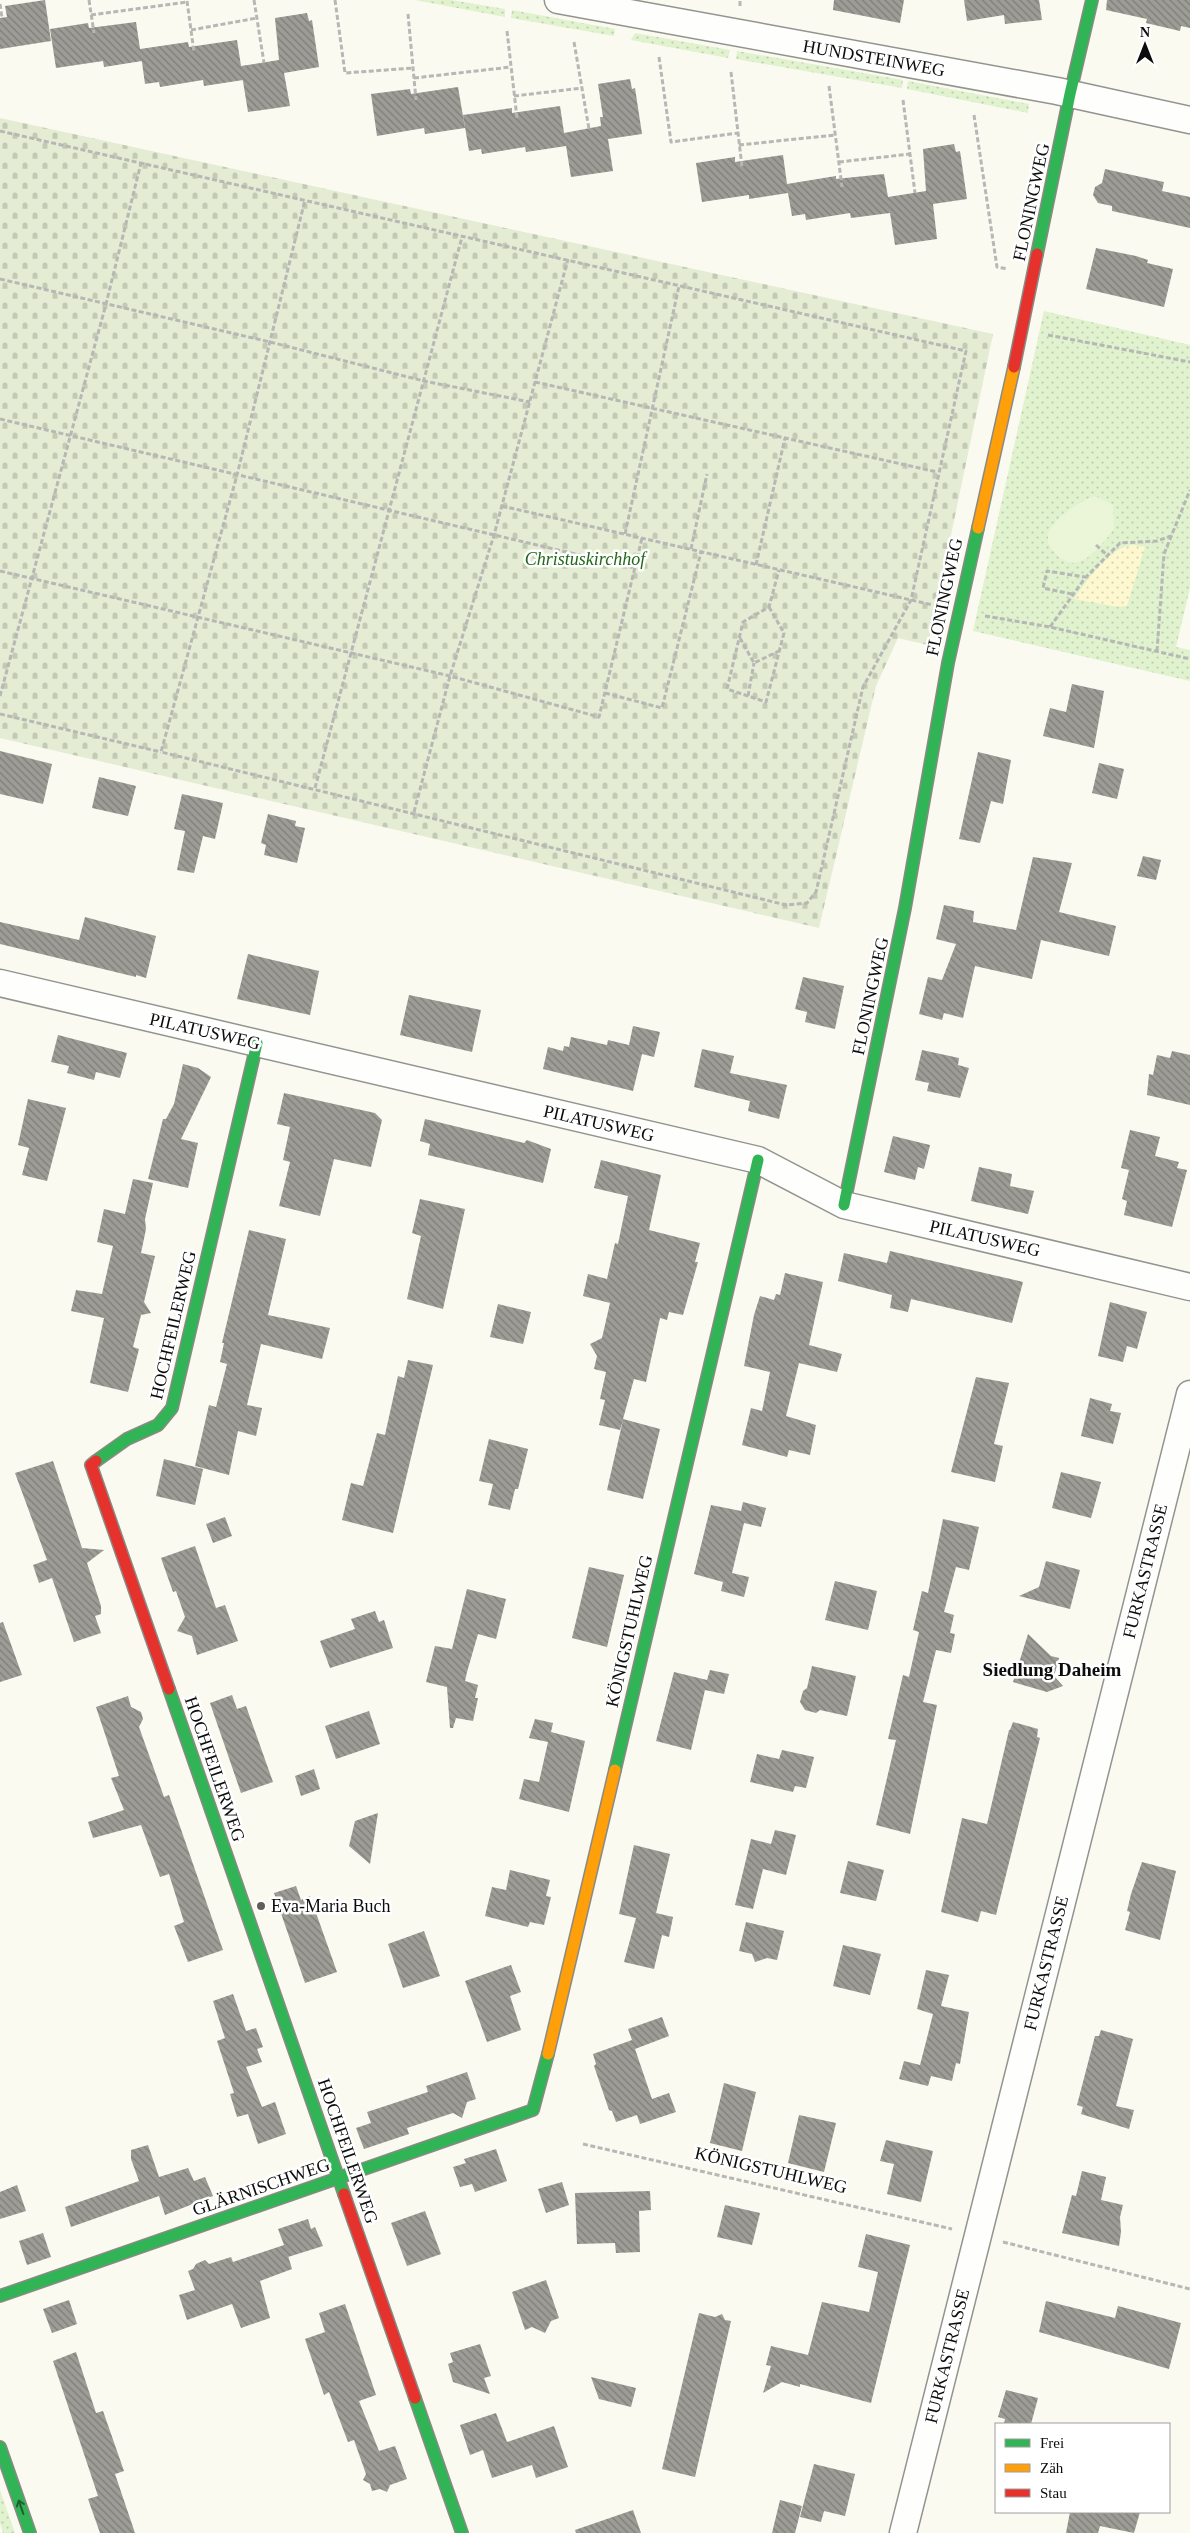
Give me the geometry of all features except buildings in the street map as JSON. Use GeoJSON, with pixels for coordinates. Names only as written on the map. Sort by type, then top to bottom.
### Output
{"type":"FeatureCollection","features":[{"type":"Feature","properties":{"kind":"street","name":"HUNDSTEINWEG"},"geometry":{"type":"LineString","coordinates":[[558,0],[1070,94],[1190,120]]}},
{"type":"Feature","properties":{"kind":"street","name":"FLONINGWEG"},"geometry":{"type":"LineString","coordinates":[[844,1205],[904,916],[948,663],[1022,330],[1070,94],[1092,0]]}},
{"type":"Feature","properties":{"kind":"street","name":"PILATUSWEG"},"geometry":{"type":"LineString","coordinates":[[0,983],[758,1160],[844,1205],[1190,1287]]}},
{"type":"Feature","properties":{"kind":"street","name":"HOCHFEILERWEG"},"geometry":{"type":"LineString","coordinates":[[257,1043],[172,1408],[167,1419],[156,1427],[129,1438],[92,1465],[462,2533]]}},
{"type":"Feature","properties":{"kind":"street","name":"KÖNIGSTUHLWEG"},"geometry":{"type":"LineString","coordinates":[[533,2110],[552,2039],[758,1160]]}},
{"type":"Feature","properties":{"kind":"street","name":"FURKASTRASSE"},"geometry":{"type":"LineString","coordinates":[[903,2533],[1190,1394]]}},
{"type":"Feature","properties":{"kind":"street","name":"GLÄRNISCHWEG"},"geometry":{"type":"LineString","coordinates":[[0,2296],[533,2110]]}},
{"type":"Feature","properties":{"kind":"street"},"geometry":{"type":"LineString","coordinates":[[0,2447],[30,2533]]}},
{"type":"Feature","properties":{"kind":"path"},"geometry":{"type":"LineString","coordinates":[[89,0],[94,33]]}},
{"type":"Feature","properties":{"kind":"path"},"geometry":{"type":"LineString","coordinates":[[254,0],[264,62]]}},
{"type":"Feature","properties":{"kind":"path"},"geometry":{"type":"LineString","coordinates":[[335,0],[345,74],[413,68]]}},
{"type":"Feature","properties":{"kind":"path"},"geometry":{"type":"LineString","coordinates":[[740,0],[740,6]]}},
{"type":"Feature","properties":{"kind":"path"},"geometry":{"type":"LineString","coordinates":[[91,16],[187,1],[194,52]]}},
{"type":"Feature","properties":{"kind":"path"},"geometry":{"type":"LineString","coordinates":[[0,4],[2,18]]}},
{"type":"Feature","properties":{"kind":"path"},"geometry":{"type":"LineString","coordinates":[[408,14],[416,100]]}},
{"type":"Feature","properties":{"kind":"path"},"geometry":{"type":"LineString","coordinates":[[191,30],[257,18]]}},
{"type":"Feature","properties":{"kind":"path"},"geometry":{"type":"LineString","coordinates":[[507,31],[517,118]]}},
{"type":"Feature","properties":{"kind":"path"},"geometry":{"type":"LineString","coordinates":[[574,42],[589,128]]}},
{"type":"Feature","properties":{"kind":"path"},"geometry":{"type":"LineString","coordinates":[[659,58],[671,142],[738,133]]}},
{"type":"Feature","properties":{"kind":"path"},"geometry":{"type":"LineString","coordinates":[[414,78],[511,67]]}},
{"type":"Feature","properties":{"kind":"path"},"geometry":{"type":"LineString","coordinates":[[731,72],[742,167]]}},
{"type":"Feature","properties":{"kind":"path"},"geometry":{"type":"LineString","coordinates":[[829,86],[842,187]]}},
{"type":"Feature","properties":{"kind":"path"},"geometry":{"type":"LineString","coordinates":[[514,96],[582,88]]}},
{"type":"Feature","properties":{"kind":"path"},"geometry":{"type":"LineString","coordinates":[[903,100],[915,193]]}},
{"type":"Feature","properties":{"kind":"path"},"geometry":{"type":"LineString","coordinates":[[974,115],[997,267]]}},
{"type":"Feature","properties":{"kind":"path"},"geometry":{"type":"LineString","coordinates":[[0,131],[966,350],[910,600],[863,687],[816,892],[807,903],[786,905],[414,812],[0,714]]}},
{"type":"Feature","properties":{"kind":"path"},"geometry":{"type":"LineString","coordinates":[[739,144],[835,135]]}},
{"type":"Feature","properties":{"kind":"path"},"geometry":{"type":"LineString","coordinates":[[838,162],[910,154]]}},
{"type":"Feature","properties":{"kind":"path"},"geometry":{"type":"LineString","coordinates":[[0,696],[106,304],[141,163]]}},
{"type":"Feature","properties":{"kind":"path"},"geometry":{"type":"LineString","coordinates":[[161,752],[237,474],[304,200]]}},
{"type":"Feature","properties":{"kind":"path"},"geometry":{"type":"LineString","coordinates":[[314,788],[462,237]]}},
{"type":"Feature","properties":{"kind":"path"},"geometry":{"type":"LineString","coordinates":[[414,812],[450,676],[494,535],[568,259]]}},
{"type":"Feature","properties":{"kind":"path"},"geometry":{"type":"LineString","coordinates":[[0,279],[270,342],[424,381],[530,402]]}},
{"type":"Feature","properties":{"kind":"path"},"geometry":{"type":"LineString","coordinates":[[625,534],[680,286]]}},
{"type":"Feature","properties":{"kind":"path"},"geometry":{"type":"LineString","coordinates":[[1022,330],[1190,362]]}},
{"type":"Feature","properties":{"kind":"path"},"geometry":{"type":"LineString","coordinates":[[535,382],[938,472]]}},
{"type":"Feature","properties":{"kind":"path"},"geometry":{"type":"LineString","coordinates":[[0,419],[634,568]]}},
{"type":"Feature","properties":{"kind":"path"},"geometry":{"type":"LineString","coordinates":[[756,564],[785,438]]}},
{"type":"Feature","properties":{"kind":"path"},"geometry":{"type":"LineString","coordinates":[[690,549],[708,474]]}},
{"type":"Feature","properties":{"kind":"path"},"geometry":{"type":"LineString","coordinates":[[1157,651],[1164,554],[1190,490]]}},
{"type":"Feature","properties":{"kind":"path"},"geometry":{"type":"LineString","coordinates":[[502,506],[936,606]]}},
{"type":"Feature","properties":{"kind":"path"},"geometry":{"type":"LineString","coordinates":[[1050,627],[1085,578],[1106,554],[1120,543],[1157,541],[1171,536]]}},
{"type":"Feature","properties":{"kind":"path"},"geometry":{"type":"LineString","coordinates":[[0,571],[33,577],[450,676],[599,717],[642,538]]}},
{"type":"Feature","properties":{"kind":"path"},"geometry":{"type":"LineString","coordinates":[[1096,545],[1106,554]]}},
{"type":"Feature","properties":{"kind":"path"},"geometry":{"type":"LineString","coordinates":[[605,693],[662,708],[700,552]]}},
{"type":"Feature","properties":{"kind":"path"},"geometry":{"type":"LineString","coordinates":[[769,607],[784,634],[766,702],[727,689],[744,622],[769,607],[779,570]]}},
{"type":"Feature","properties":{"kind":"path"},"geometry":{"type":"LineString","coordinates":[[1072,594],[1043,588],[1047,571],[1085,578]]}},
{"type":"Feature","properties":{"kind":"path"},"geometry":{"type":"LineString","coordinates":[[982,615],[1050,627],[1190,660]]}},
{"type":"Feature","properties":{"kind":"path"},"geometry":{"type":"LineString","coordinates":[[740,638],[754,663],[748,696]]}},
{"type":"Feature","properties":{"kind":"path"},"geometry":{"type":"LineString","coordinates":[[754,663],[780,650]]}},
{"type":"Feature","properties":{"kind":"path","name":"KÖNIGSTUHLWEG"},"geometry":{"type":"LineString","coordinates":[[583,2144],[952,2229]]}},
{"type":"Feature","properties":{"kind":"path"},"geometry":{"type":"LineString","coordinates":[[1003,2242],[1190,2289]]}},
{"type":"Feature","properties":{"kind":"green space"},"geometry":{"type":"Polygon","coordinates":[[[415,0],[451,0],[505,9],[505,17],[415,0]]]}},
{"type":"Feature","properties":{"kind":"green space"},"geometry":{"type":"Polygon","coordinates":[[[512,10],[615,29],[614,36],[511,18],[512,10]]]}},
{"type":"Feature","properties":{"kind":"green space"},"geometry":{"type":"Polygon","coordinates":[[[635,33],[730,50],[728,58],[631,40],[635,33]]]}},
{"type":"Feature","properties":{"kind":"green space"},"geometry":{"type":"Polygon","coordinates":[[[737,51],[903,80],[902,88],[736,59],[737,51]]]}},
{"type":"Feature","properties":{"kind":"green space"},"geometry":{"type":"Polygon","coordinates":[[[908,81],[1029,104],[1028,113],[907,89],[908,81]]]}},
{"type":"Feature","properties":{"kind":"green space","name":"Christuskirchhof"},"geometry":{"type":"Polygon","coordinates":[[[0,118],[993,334],[928,645],[898,638],[876,686],[819,928],[0,738],[0,118]]]}},
{"type":"Feature","properties":{"kind":"green space"},"geometry":{"type":"Polygon","coordinates":[[[1044,311],[1190,345],[1190,588],[1176,647],[1190,650],[1190,681],[973,631],[1044,311]]]}},
{"type":"Feature","properties":{"kind":"green space"},"geometry":{"type":"Polygon","coordinates":[[[1095,496],[1113,505],[1114,529],[1091,555],[1074,563],[1065,561],[1057,555],[1048,543],[1049,531],[1069,510],[1095,496]]]}},
{"type":"Feature","properties":{"kind":"green space"},"geometry":{"type":"Polygon","coordinates":[[[0,2490],[15,2533],[3,2533],[0,2523],[0,2490]]]}},
{"type":"Feature","properties":{"kind":"sand"},"geometry":{"type":"Polygon","coordinates":[[[1133,545],[1145,547],[1127,606],[1118,607],[1074,599],[1092,574],[1108,558],[1116,551],[1133,545]]]}},
{"type":"Feature","properties":{"kind":"traffic: fast"},"geometry":{"type":"LineString","coordinates":[[1037,254],[1070,94],[1092,0]]}},
{"type":"Feature","properties":{"kind":"traffic: fast"},"geometry":{"type":"LineString","coordinates":[[844,1205],[905,908],[948,663],[978,528]]}},
{"type":"Feature","properties":{"kind":"traffic: fast"},"geometry":{"type":"LineString","coordinates":[[96,1461],[127,1439],[158,1425],[172,1408],[257,1043]]}},
{"type":"Feature","properties":{"kind":"traffic: fast"},"geometry":{"type":"LineString","coordinates":[[615,1770],[758,1160]]}},
{"type":"Feature","properties":{"kind":"traffic: fast"},"geometry":{"type":"LineString","coordinates":[[169,1689],[344,2194]]}},
{"type":"Feature","properties":{"kind":"traffic: fast"},"geometry":{"type":"LineString","coordinates":[[0,2296],[533,2110],[548,2054]]}},
{"type":"Feature","properties":{"kind":"traffic: fast"},"geometry":{"type":"LineString","coordinates":[[415,2398],[462,2533]]}},
{"type":"Feature","properties":{"kind":"traffic: fast"},"geometry":{"type":"LineString","coordinates":[[0,2447],[30,2533]]}},
{"type":"Feature","properties":{"kind":"traffic: slow"},"geometry":{"type":"LineString","coordinates":[[978,528],[1014,367]]}},
{"type":"Feature","properties":{"kind":"traffic: slow"},"geometry":{"type":"LineString","coordinates":[[548,2054],[615,1770]]}},
{"type":"Feature","properties":{"kind":"traffic: jam"},"geometry":{"type":"LineString","coordinates":[[1014,367],[1037,254]]}},
{"type":"Feature","properties":{"kind":"traffic: jam"},"geometry":{"type":"LineString","coordinates":[[96,1461],[91,1465],[169,1689]]}},
{"type":"Feature","properties":{"kind":"traffic: jam"},"geometry":{"type":"LineString","coordinates":[[344,2194],[415,2398]]}},
{"type":"Feature","properties":{"kind":"place","name":"Eva-Maria Buch"},"geometry":{"type":"Point","coordinates":[261,1906]}},
{"type":"Feature","properties":{"kind":"district","name":"Siedlung Daheim"},"geometry":{"type":"Point","coordinates":[1052,1669]}}]}
